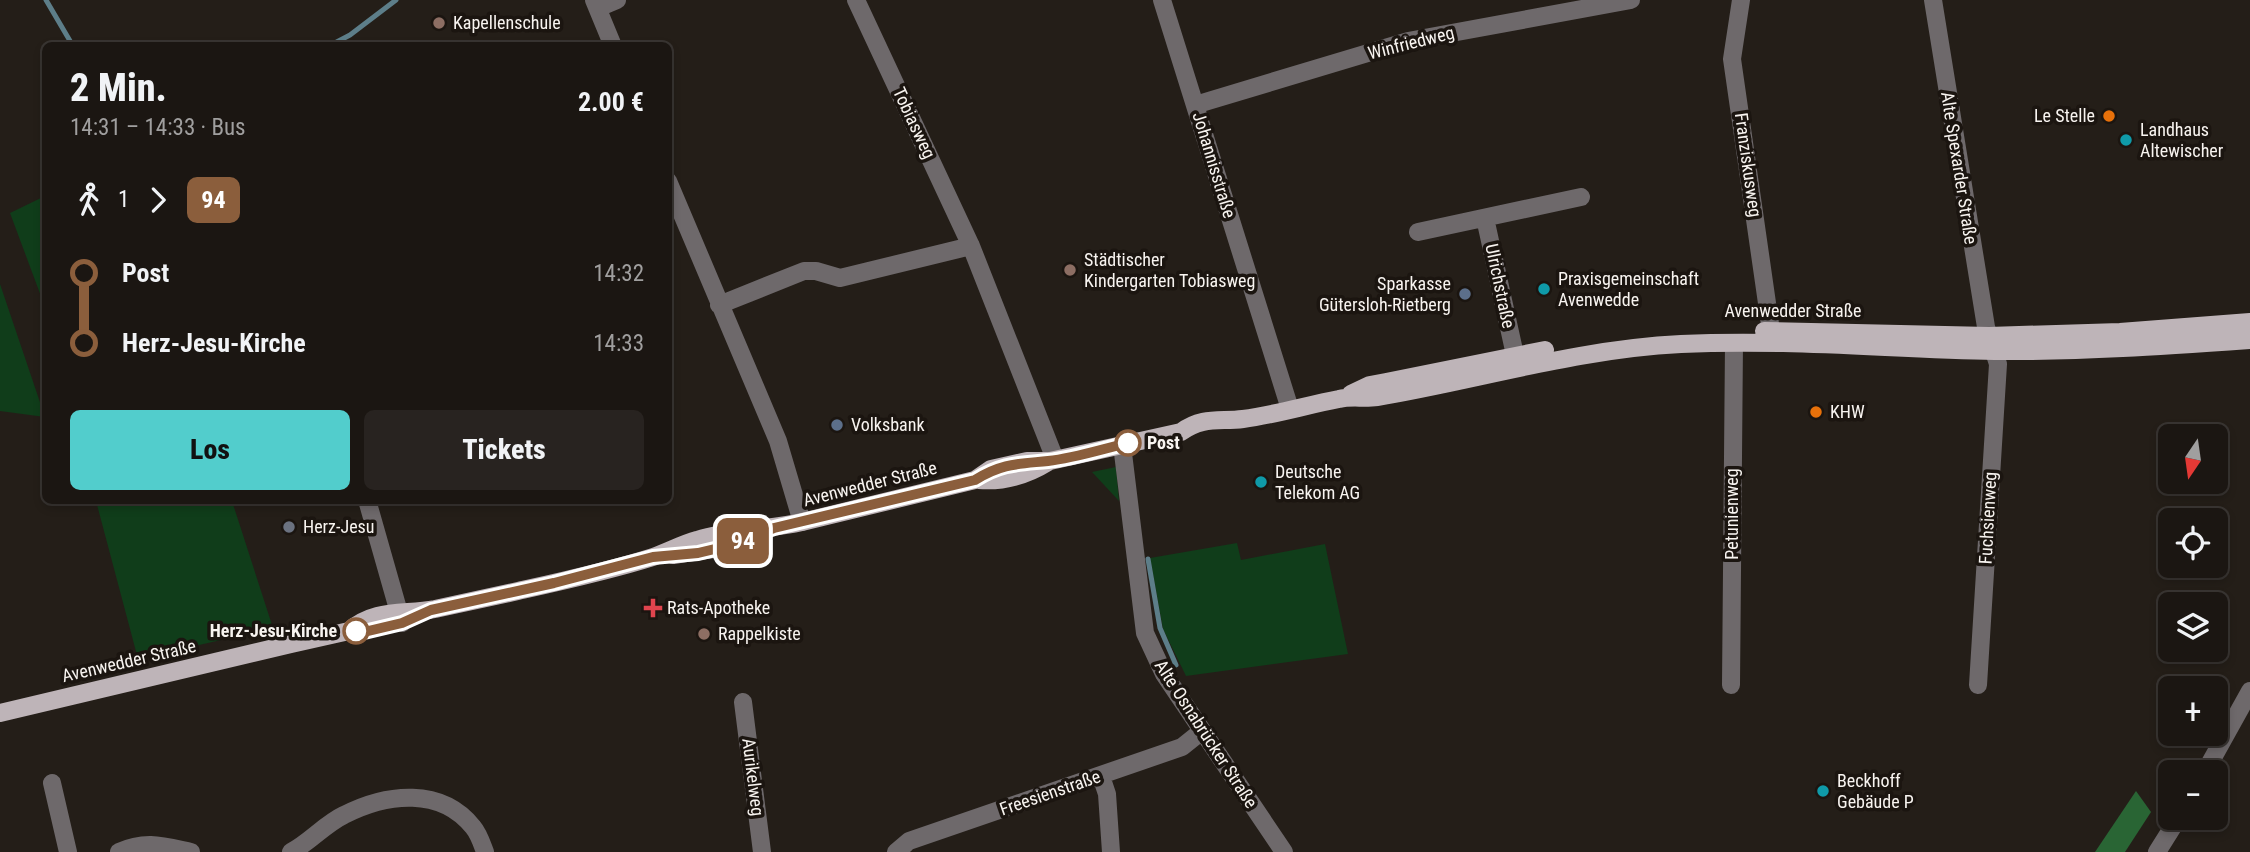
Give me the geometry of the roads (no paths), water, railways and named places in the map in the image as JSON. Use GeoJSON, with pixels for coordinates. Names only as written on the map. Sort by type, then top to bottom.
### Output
{"type":"FeatureCollection","features":[{"type":"Feature","properties":{"kind":"main road","name":"Avenwedder Straße"},"geometry":{"type":"LineString","coordinates":[[0,713],[349,631],[364,632],[401,617],[554,583],[653,557],[716,535],[802,522],[975,480],[992,469],[1027,461],[1052,460],[1181,432],[1195,436],[1226,430],[1242,419],[1343,398],[1375,397],[1608,351],[1734,342],[1992,343],[2250,322]]}},
{"type":"Feature","properties":{"kind":"main road","name":"Avenwedder Straße"},"geometry":{"type":"LineString","coordinates":[[1343,398],[1370,385],[1515,355],[1604,341],[1673,334],[1772,331],[1992,343],[2074,351],[2250,340]]}},
{"type":"Feature","properties":{"kind":"street"},"geometry":{"type":"LineString","coordinates":[[611,42],[596,4],[617,0]]}},
{"type":"Feature","properties":{"kind":"street","name":"Tobiasweg"},"geometry":{"type":"LineString","coordinates":[[856,0],[971,246],[1052,460]]}},
{"type":"Feature","properties":{"kind":"street","name":"Johannisstraße"},"geometry":{"type":"LineString","coordinates":[[1162,0],[1290,409]]}},
{"type":"Feature","properties":{"kind":"street","name":"Winfriedweg"},"geometry":{"type":"LineString","coordinates":[[1195,105],[1408,41],[1631,0]]}},
{"type":"Feature","properties":{"kind":"street","name":"Franziskusweg"},"geometry":{"type":"LineString","coordinates":[[1741,0],[1732,59],[1772,331]]}},
{"type":"Feature","properties":{"kind":"street","name":"Alte Spexarder Straße"},"geometry":{"type":"LineString","coordinates":[[1933,0],[1964,200],[1992,343]]}},
{"type":"Feature","properties":{"kind":"street"},"geometry":{"type":"LineString","coordinates":[[672,191],[778,441],[802,522]]}},
{"type":"Feature","properties":{"kind":"street"},"geometry":{"type":"LineString","coordinates":[[1418,232],[1581,197]]}},
{"type":"Feature","properties":{"kind":"street","name":"Ulrichstraße"},"geometry":{"type":"LineString","coordinates":[[1485,218],[1515,355]]}},
{"type":"Feature","properties":{"kind":"street"},"geometry":{"type":"LineString","coordinates":[[719,305],[804,271],[816,271],[840,278],[971,246]]}},
{"type":"Feature","properties":{"kind":"street","name":"Petunienweg"},"geometry":{"type":"LineString","coordinates":[[1731,685],[1734,342]]}},
{"type":"Feature","properties":{"kind":"street","name":"Fuchsienweg"},"geometry":{"type":"LineString","coordinates":[[1978,685],[1998,364],[1992,343]]}},
{"type":"Feature","properties":{"kind":"street","name":"Alte Osnabrücker Straße"},"geometry":{"type":"LineString","coordinates":[[1122,445],[1145,633],[1164,674],[1284,852]]}},
{"type":"Feature","properties":{"kind":"street"},"geometry":{"type":"LineString","coordinates":[[368,504],[401,617]]}},
{"type":"Feature","properties":{"kind":"street"},"geometry":{"type":"LineString","coordinates":[[2213,760],[2250,691]]}},
{"type":"Feature","properties":{"kind":"street","name":"Aurikelweg"},"geometry":{"type":"LineString","coordinates":[[743,702],[762,852]]}},
{"type":"Feature","properties":{"kind":"street","name":"Freesienstraße"},"geometry":{"type":"LineString","coordinates":[[896,852],[909,841],[1182,747],[1202,731]]}},
{"type":"Feature","properties":{"kind":"street"},"geometry":{"type":"LineString","coordinates":[[1101,776],[1107,794],[1111,852]]}},
{"type":"Feature","properties":{"kind":"street"},"geometry":{"type":"LineString","coordinates":[[52,783],[68,852]]}},
{"type":"Feature","properties":{"kind":"street"},"geometry":{"type":"LineString","coordinates":[[291,852],[306,844],[342,816],[377,801],[411,797],[431,799],[451,806],[475,828],[485,852]]}},
{"type":"Feature","properties":{"kind":"street"},"geometry":{"type":"LineString","coordinates":[[2157,852],[2171,830]]}},
{"type":"Feature","properties":{"kind":"street"},"geometry":{"type":"LineString","coordinates":[[119,852],[135,845],[146,845],[191,852]]}},
{"type":"Feature","properties":{"kind":"waterway"},"geometry":{"type":"LineString","coordinates":[[46,0],[71,42]]}},
{"type":"Feature","properties":{"kind":"waterway"},"geometry":{"type":"LineString","coordinates":[[337,42],[396,0]]}},
{"type":"Feature","properties":{"kind":"waterway"},"geometry":{"type":"LineString","coordinates":[[1148,559],[1160,628],[1176,665]]}},
{"type":"Feature","properties":{"kind":"place","name":"Kapellenschule"},"geometry":{"type":"Point","coordinates":[439,23]}},
{"type":"Feature","properties":{"kind":"place","name":"Le Stelle"},"geometry":{"type":"Point","coordinates":[2109,116]}},
{"type":"Feature","properties":{"kind":"place","name":"Landhaus Altewischer"},"geometry":{"type":"Point","coordinates":[2126,140]}},
{"type":"Feature","properties":{"kind":"place","name":"Städtischer Kindergarten Tobiasweg"},"geometry":{"type":"Point","coordinates":[1070,270]}},
{"type":"Feature","properties":{"kind":"place","name":"Praxisgemeinschaft Avenwedde"},"geometry":{"type":"Point","coordinates":[1544,289]}},
{"type":"Feature","properties":{"kind":"place","name":"Sparkasse Gütersloh-Rietberg"},"geometry":{"type":"Point","coordinates":[1465,294]}},
{"type":"Feature","properties":{"kind":"place","name":"KHW"},"geometry":{"type":"Point","coordinates":[1816,412]}},
{"type":"Feature","properties":{"kind":"place","name":"Volksbank"},"geometry":{"type":"Point","coordinates":[837,425]}},
{"type":"Feature","properties":{"kind":"place","name":"Post"},"geometry":{"type":"Point","coordinates":[1128,443]}},
{"type":"Feature","properties":{"kind":"place","name":"Deutsche Telekom AG"},"geometry":{"type":"Point","coordinates":[1261,482]}},
{"type":"Feature","properties":{"kind":"place","name":"Herz-Jesu"},"geometry":{"type":"Point","coordinates":[289,527]}},
{"type":"Feature","properties":{"kind":"place","name":"Rats-Apotheke"},"geometry":{"type":"Point","coordinates":[653,608]}},
{"type":"Feature","properties":{"kind":"place","name":"Herz-Jesu-Kirche"},"geometry":{"type":"Point","coordinates":[356,631]}},
{"type":"Feature","properties":{"kind":"place","name":"Rappelkiste"},"geometry":{"type":"Point","coordinates":[704,634]}},
{"type":"Feature","properties":{"kind":"place","name":"Beckhoff Gebäude P"},"geometry":{"type":"Point","coordinates":[1823,791]}}]}
